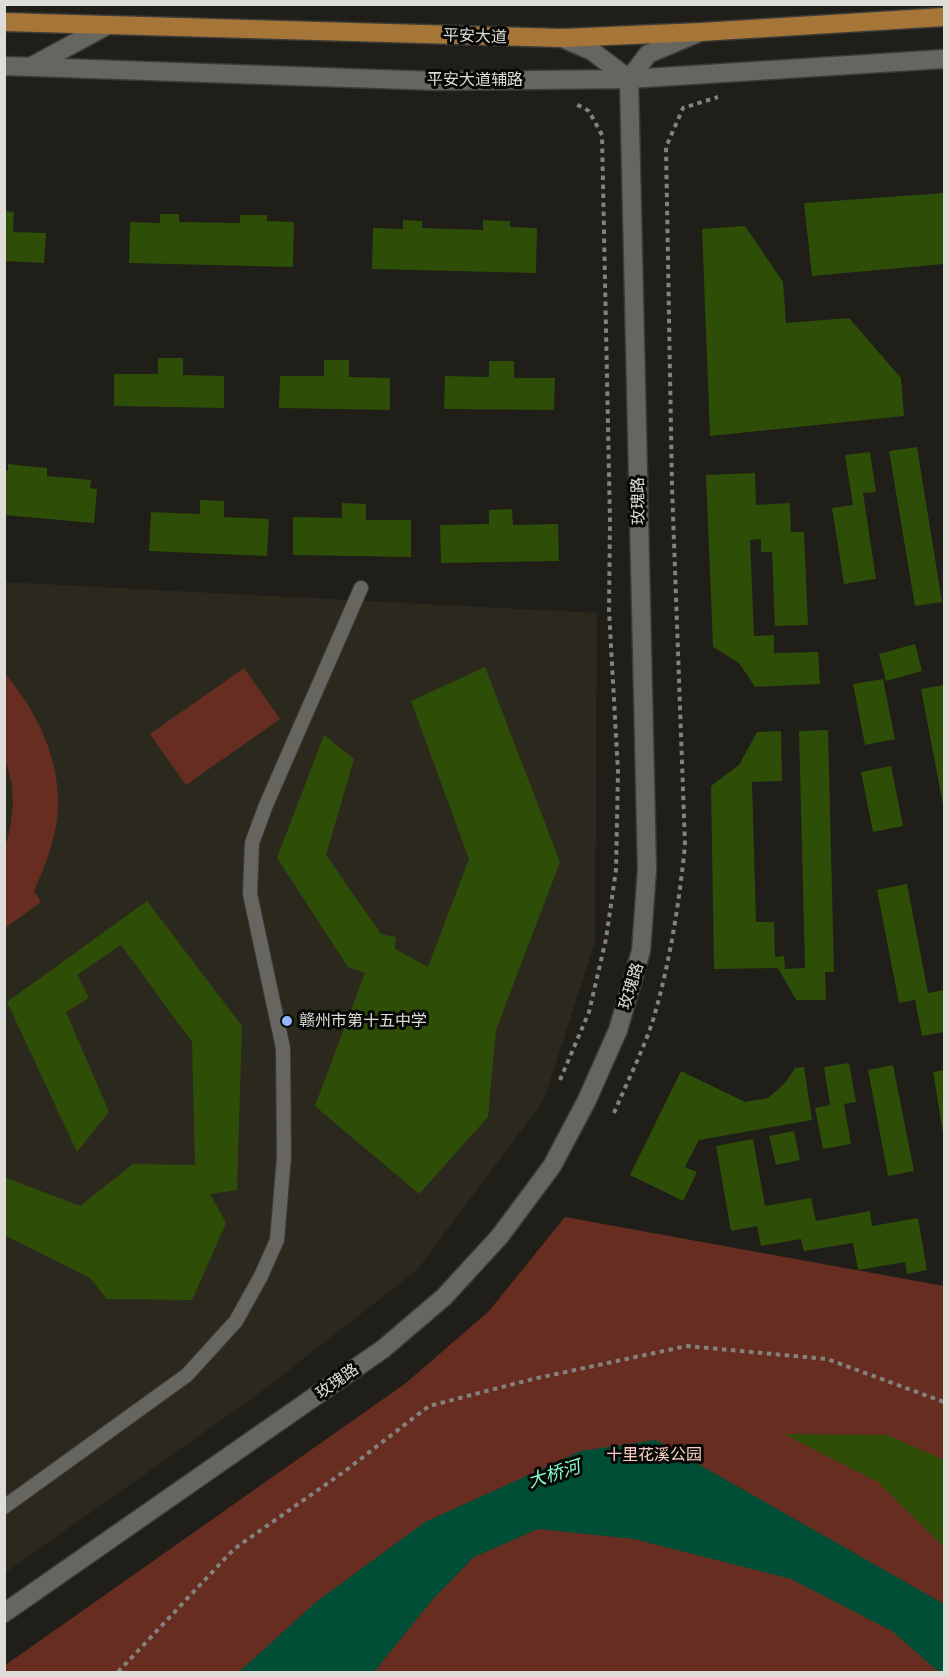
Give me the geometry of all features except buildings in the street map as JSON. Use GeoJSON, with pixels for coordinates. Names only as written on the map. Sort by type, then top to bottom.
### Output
{"type":"FeatureCollection","features":[{"type":"Feature","properties":{"kind":"main road","name":"平安大道"},"geometry":{"type":"LineString","coordinates":[[4,22],[562,38],[945,17]]}},
{"type":"Feature","properties":{"kind":"street"},"geometry":{"type":"LineString","coordinates":[[31,67],[108,25]]}},
{"type":"Feature","properties":{"kind":"street"},"geometry":{"type":"LineString","coordinates":[[562,38],[592,51],[629,79],[648,54],[701,32]]}},
{"type":"Feature","properties":{"kind":"street","name":"平安大道辅路"},"geometry":{"type":"LineString","coordinates":[[4,66],[437,81],[629,79],[945,59]]}},
{"type":"Feature","properties":{"kind":"street","name":"玫瑰路"},"geometry":{"type":"LineString","coordinates":[[4,1613],[383,1349],[444,1297],[500,1236],[552,1166],[587,1100],[618,1030],[641,951],[647,869],[629,79]]}},
{"type":"Feature","properties":{"kind":"lane"},"geometry":{"type":"LineString","coordinates":[[4,1507],[187,1375],[236,1321],[261,1276],[277,1240],[284,1157],[283,1048],[250,894],[252,843],[266,805],[361,588]]}},
{"type":"Feature","properties":{"kind":"path"},"geometry":{"type":"LineString","coordinates":[[614,1113],[652,1022],[670,956],[680,897],[685,844],[672,487],[666,147],[683,108]]}},
{"type":"Feature","properties":{"kind":"path"},"geometry":{"type":"LineString","coordinates":[[560,1080],[589,1012],[606,939],[616,870],[618,772],[609,610],[610,522],[602,135],[589,111]]}},
{"type":"Feature","properties":{"kind":"path"},"geometry":{"type":"LineString","coordinates":[[118,1672],[234,1549],[345,1471],[429,1406],[532,1380],[687,1346],[827,1359],[945,1402]]}},
{"type":"Feature","properties":{"kind":"shaded area","name":"赣州市第十五中学"},"geometry":{"type":"Polygon","coordinates":[[[4,582],[597,613],[595,942],[544,1100],[417,1270],[257,1395],[5,1573],[4,582]]]}},
{"type":"Feature","properties":{"kind":"green space"},"geometry":{"type":"Polygon","coordinates":[[[244,668],[280,719],[186,785],[150,734],[244,668]]]}},
{"type":"Feature","properties":{"kind":"green space"},"geometry":{"type":"Polygon","coordinates":[[[4,673],[25,700],[42,731],[53,764],[58,798],[51,846],[34,891],[41,902],[5,928],[5,848],[13,805],[12,785],[5,757],[4,673]]]}},
{"type":"Feature","properties":{"kind":"green space","name":"十里花溪公园"},"geometry":{"type":"Polygon","coordinates":[[[565,1217],[944,1286],[944,1672],[5,1672],[4,1666],[406,1383],[489,1311],[565,1217]]]}},
{"type":"Feature","properties":{"kind":"water","name":"大桥河"},"geometry":{"type":"Polygon","coordinates":[[[656,1440],[944,1604],[944,1672],[939,1672],[892,1631],[791,1579],[634,1539],[538,1529],[474,1557],[433,1599],[374,1672],[239,1672],[316,1602],[425,1522],[581,1451],[656,1440]]]}},
{"type":"Feature","properties":{"kind":"place","name":"赣州市第十五中学"},"geometry":{"type":"Point","coordinates":[287,1021]}}]}
